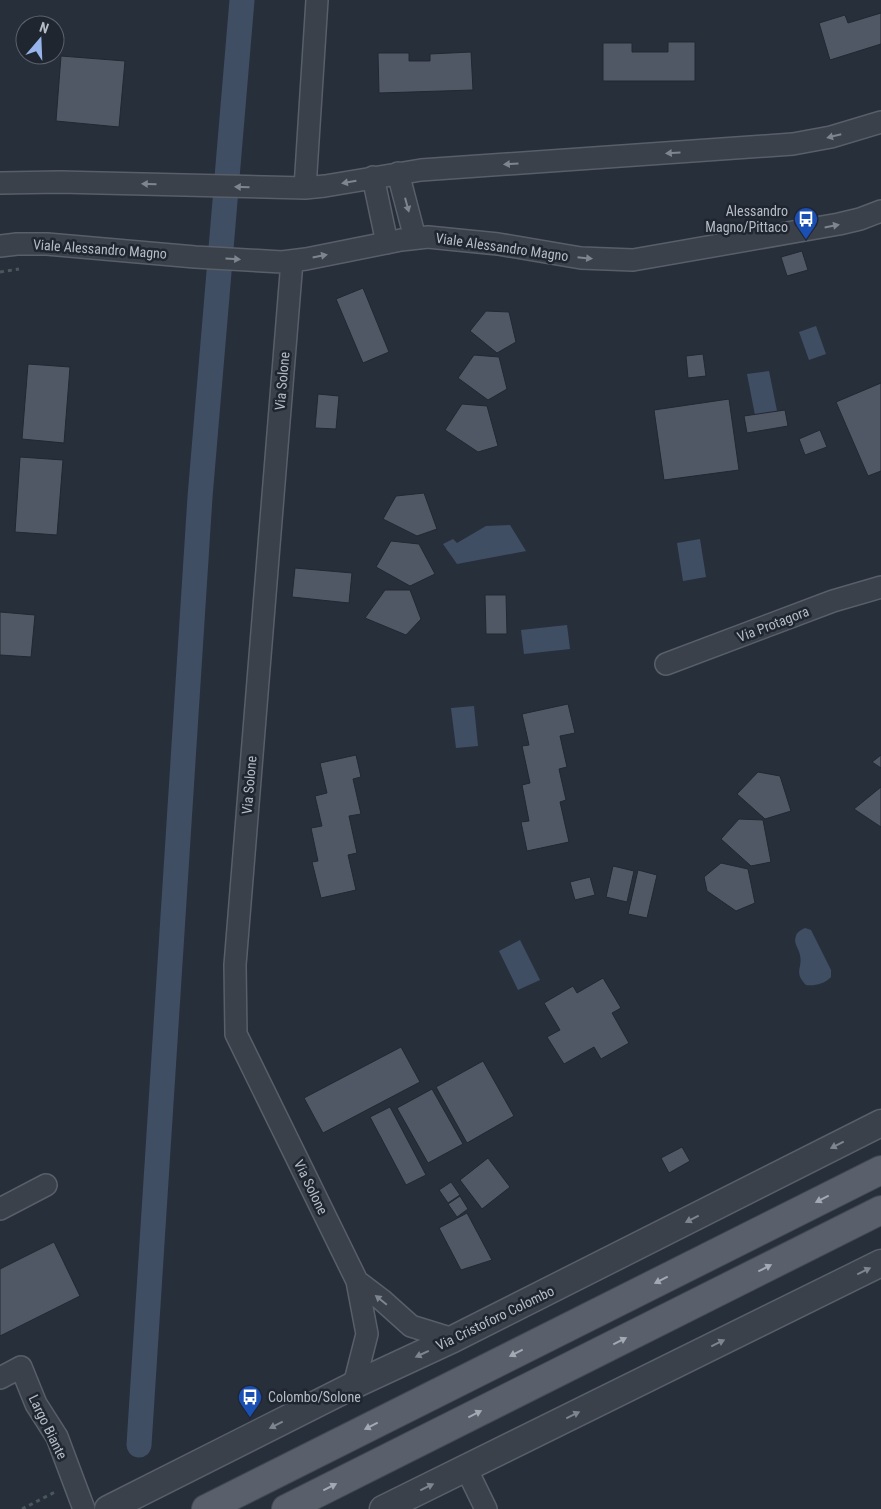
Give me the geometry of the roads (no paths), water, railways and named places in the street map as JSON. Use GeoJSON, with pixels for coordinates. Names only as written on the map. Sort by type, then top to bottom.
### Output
{"type":"FeatureCollection","features":[{"type":"Feature","properties":{"kind":"main road"},"geometry":{"type":"LineString","coordinates":[[206,1509],[881,1170]]}},
{"type":"Feature","properties":{"kind":"main road"},"geometry":{"type":"LineString","coordinates":[[286,1509],[881,1210]]}},
{"type":"Feature","properties":{"kind":"street"},"geometry":{"type":"LineString","coordinates":[[295,188],[317,0]]}},
{"type":"Feature","properties":{"kind":"street"},"geometry":{"type":"LineString","coordinates":[[0,183],[60,182],[295,188],[421,170],[786,145],[831,137],[881,122]]}},
{"type":"Feature","properties":{"kind":"street"},"geometry":{"type":"LineString","coordinates":[[398,173],[415,238]]}},
{"type":"Feature","properties":{"kind":"street"},"geometry":{"type":"LineString","coordinates":[[373,177],[387,243]]}},
{"type":"Feature","properties":{"kind":"street","name":"Viale Alessandro Magno"},"geometry":{"type":"LineString","coordinates":[[0,246],[48,244],[194,257],[282,261],[415,238],[498,244],[581,258],[633,260],[839,224],[881,212]]}},
{"type":"Feature","properties":{"kind":"street","name":"Via Solone"},"geometry":{"type":"LineString","coordinates":[[282,261],[235,965],[236,1034],[357,1281]]}},
{"type":"Feature","properties":{"kind":"street","name":"Via Protagora"},"geometry":{"type":"LineString","coordinates":[[666,664],[834,601],[881,587]]}},
{"type":"Feature","properties":{"kind":"street","name":"Via Cristoforo Colombo"},"geometry":{"type":"LineString","coordinates":[[108,1509],[354,1385],[453,1339],[881,1123]]}},
{"type":"Feature","properties":{"kind":"street"},"geometry":{"type":"LineString","coordinates":[[0,1209],[46,1185]]}},
{"type":"Feature","properties":{"kind":"street"},"geometry":{"type":"LineString","coordinates":[[383,1509],[881,1263]]}},
{"type":"Feature","properties":{"kind":"street"},"geometry":{"type":"LineString","coordinates":[[357,1281],[411,1326],[453,1339]]}},
{"type":"Feature","properties":{"kind":"street"},"geometry":{"type":"LineString","coordinates":[[354,1385],[367,1334],[357,1281]]}},
{"type":"Feature","properties":{"kind":"street","name":"Largo Biante"},"geometry":{"type":"LineString","coordinates":[[0,1378],[21,1367],[36,1404],[57,1437],[84,1509]]}},
{"type":"Feature","properties":{"kind":"street"},"geometry":{"type":"LineString","coordinates":[[466,1468],[486,1509]]}},
{"type":"Feature","properties":{"kind":"water"},"geometry":{"type":"Polygon","coordinates":[[[816,326],[826,354],[809,360],[799,332],[816,326]]]}},
{"type":"Feature","properties":{"kind":"water"},"geometry":{"type":"Polygon","coordinates":[[[769,371],[777,411],[755,415],[747,374],[769,371]]]}},
{"type":"Feature","properties":{"kind":"water"},"geometry":{"type":"Polygon","coordinates":[[[510,525],[526,551],[457,564],[443,544],[453,539],[457,543],[486,526],[510,525]]]}},
{"type":"Feature","properties":{"kind":"water"},"geometry":{"type":"Polygon","coordinates":[[[700,539],[706,577],[683,581],[677,543],[700,539]]]}},
{"type":"Feature","properties":{"kind":"water"},"geometry":{"type":"Polygon","coordinates":[[[567,625],[570,649],[524,654],[521,630],[567,625]]]}},
{"type":"Feature","properties":{"kind":"water"},"geometry":{"type":"Polygon","coordinates":[[[474,706],[478,746],[456,748],[451,708],[474,706]]]}},
{"type":"Feature","properties":{"kind":"water"},"geometry":{"type":"Polygon","coordinates":[[[805,928],[811,930],[831,970],[831,977],[819,984],[806,985],[799,973],[801,960],[795,939],[798,932],[805,928]]]}},
{"type":"Feature","properties":{"kind":"water"},"geometry":{"type":"Polygon","coordinates":[[[520,940],[540,980],[518,990],[499,951],[520,940]]]}},
{"type":"Feature","properties":{"kind":"waterway"},"geometry":{"type":"LineString","coordinates":[[139,1445],[200,497],[242,0]]}},
{"type":"Feature","properties":{"kind":"place","name":"Alessandro Magno/Pittaco"},"geometry":{"type":"Point","coordinates":[806,240]}},
{"type":"Feature","properties":{"kind":"place","name":"Colombo/Solone"},"geometry":{"type":"Point","coordinates":[250,1418]}}]}
